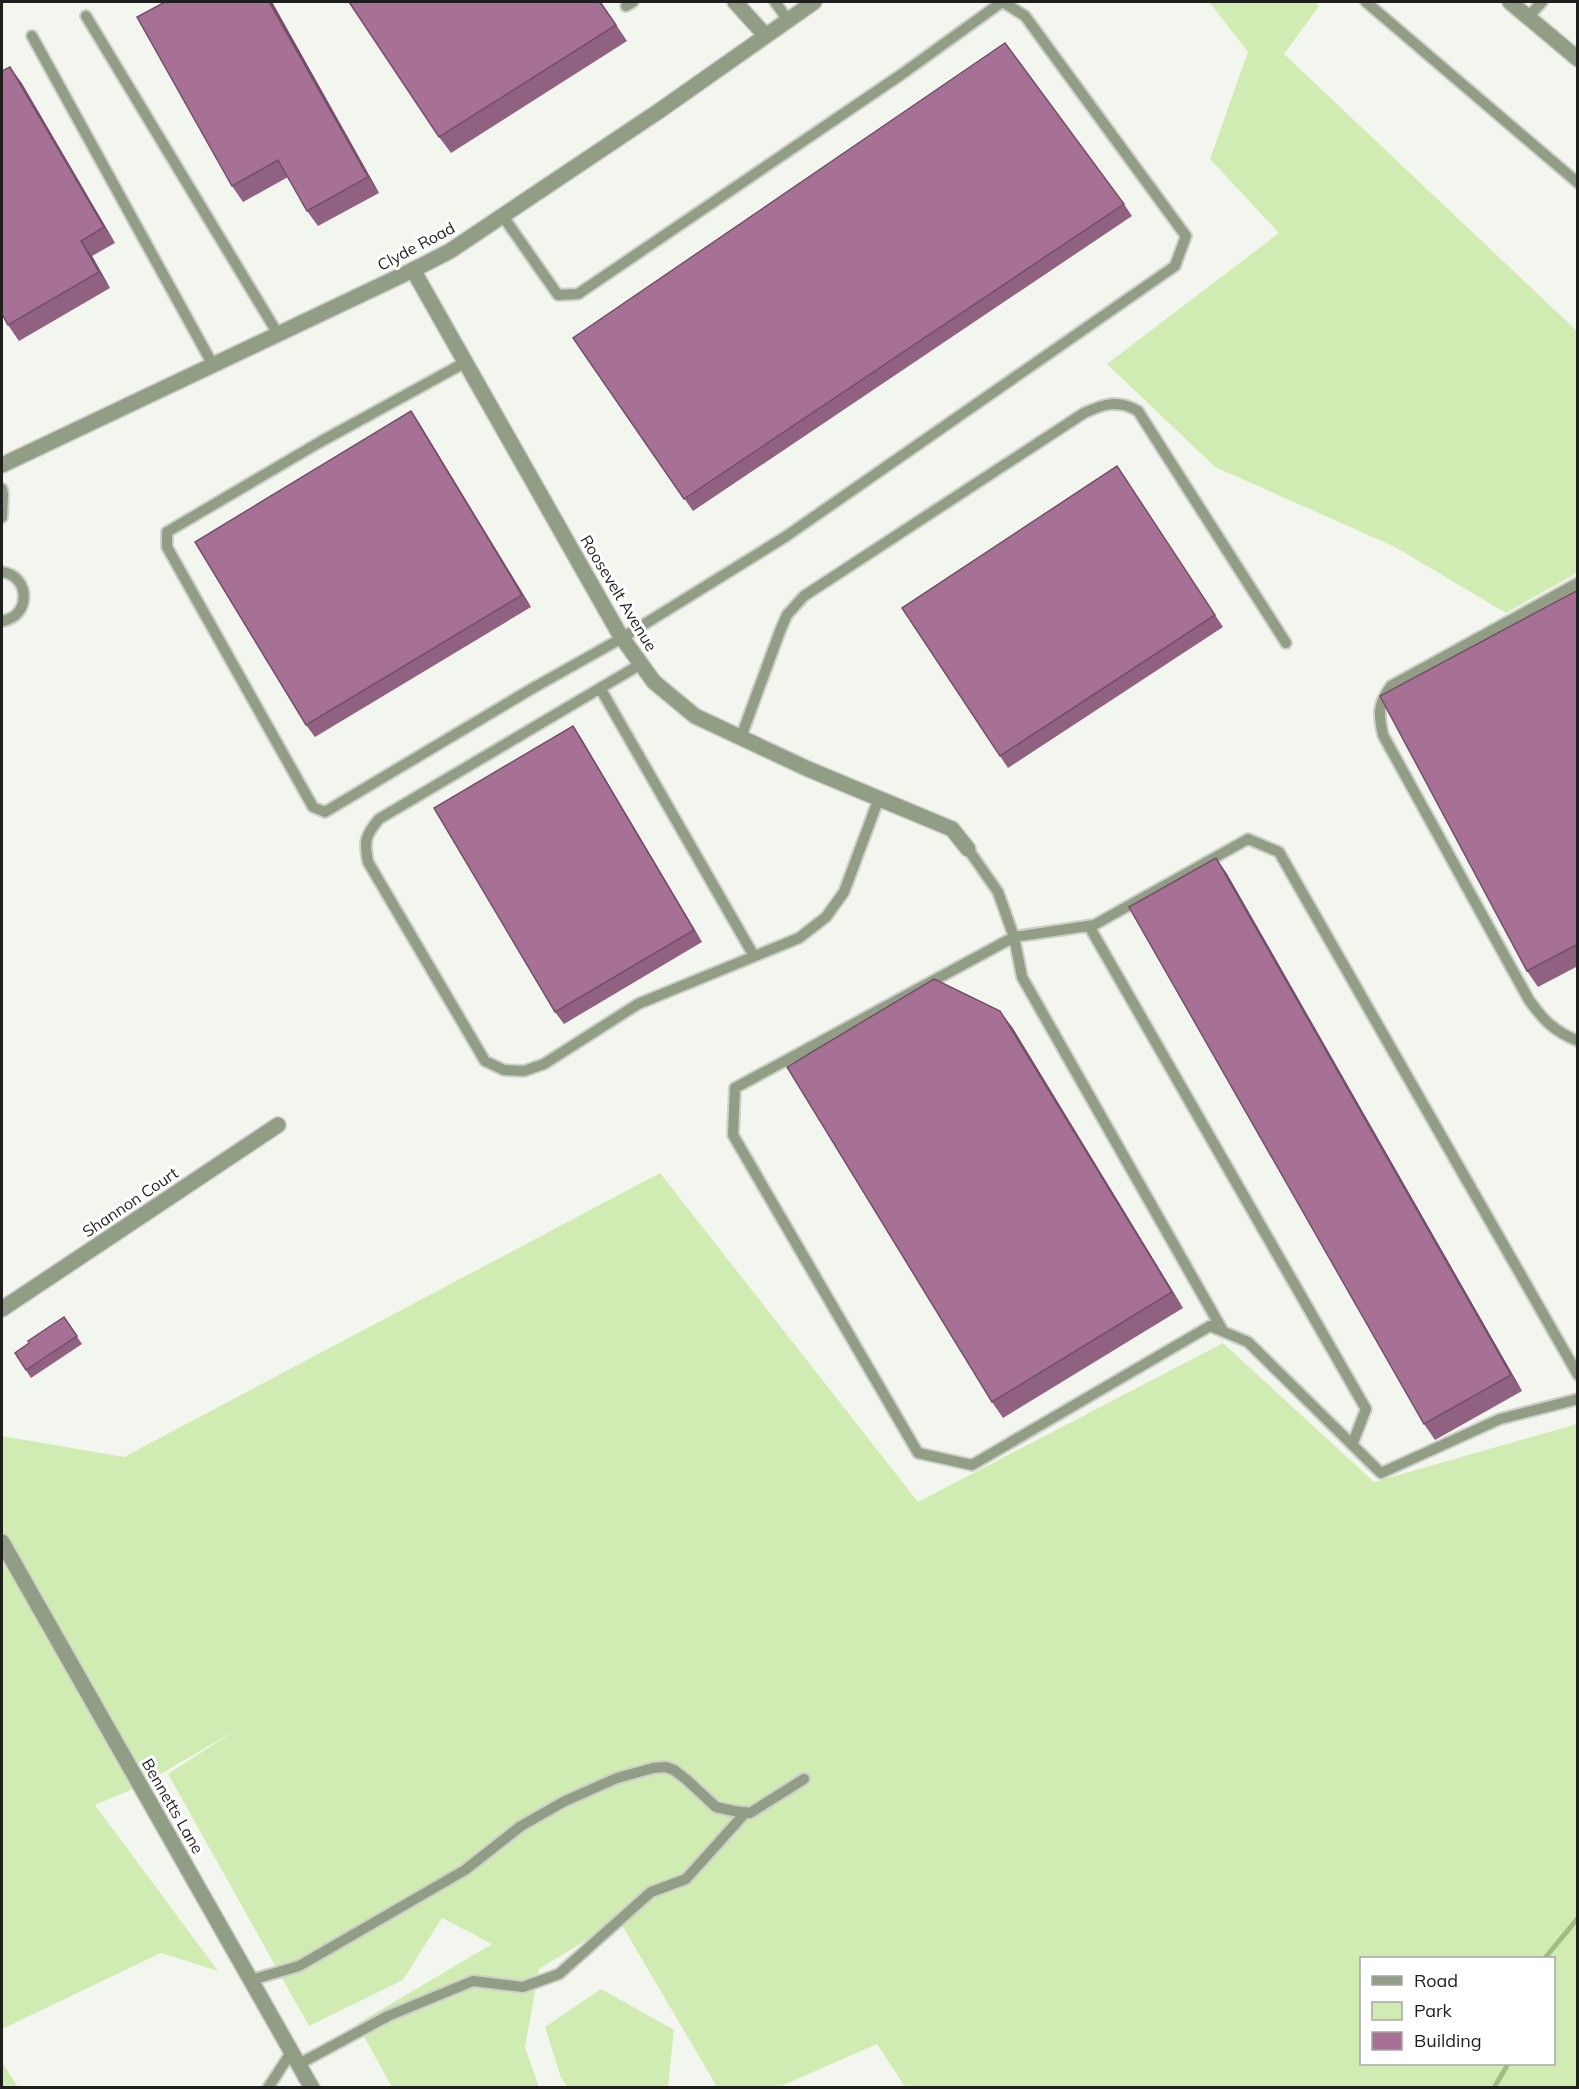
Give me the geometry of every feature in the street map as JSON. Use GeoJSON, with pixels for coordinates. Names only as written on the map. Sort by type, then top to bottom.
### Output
{"type":"FeatureCollection","features":[{"type":"Feature","properties":{"kind":"street"},"geometry":{"type":"LineString","coordinates":[[735,2],[765,36]]}},
{"type":"Feature","properties":{"kind":"street","name":"Clyde Road"},"geometry":{"type":"LineString","coordinates":[[2,465],[450,251],[658,111],[814,2]]}},
{"type":"Feature","properties":{"kind":"street"},"geometry":{"type":"LineString","coordinates":[[1510,2],[1578,59]]}},
{"type":"Feature","properties":{"kind":"street","name":"Roosevelt Avenue"},"geometry":{"type":"LineString","coordinates":[[413,270],[622,638],[654,682],[695,716],[808,769],[952,829],[968,849]]}},
{"type":"Feature","properties":{"kind":"street","name":"Shannon Court"},"geometry":{"type":"LineString","coordinates":[[2,1309],[278,1125]]}},
{"type":"Feature","properties":{"kind":"street","name":"Bennetts Lane"},"geometry":{"type":"LineString","coordinates":[[2,1542],[312,2088]]}},
{"type":"Feature","properties":{"kind":"lane"},"geometry":{"type":"LineString","coordinates":[[775,2],[788,20]]}},
{"type":"Feature","properties":{"kind":"lane"},"geometry":{"type":"LineString","coordinates":[[466,362],[320,442],[167,532],[167,547],[313,807],[325,812],[533,688],[622,638],[784,537],[1175,266],[1186,236],[1025,16],[1003,2],[902,74],[578,294],[558,295],[502,216]]}},
{"type":"Feature","properties":{"kind":"lane"},"geometry":{"type":"LineString","coordinates":[[1366,2],[1578,183]]}},
{"type":"Feature","properties":{"kind":"lane"},"geometry":{"type":"LineString","coordinates":[[1528,17],[1542,2]]}},
{"type":"Feature","properties":{"kind":"lane"},"geometry":{"type":"LineString","coordinates":[[86,16],[278,334]]}},
{"type":"Feature","properties":{"kind":"lane"},"geometry":{"type":"LineString","coordinates":[[32,36],[213,365]]}},
{"type":"Feature","properties":{"kind":"lane"},"geometry":{"type":"LineString","coordinates":[[741,737],[787,615],[804,596],[1084,413],[1103,404],[1121,404],[1138,411],[1287,643]]}},
{"type":"Feature","properties":{"kind":"lane"},"geometry":{"type":"LineString","coordinates":[[2,489],[2,517]]}},
{"type":"Feature","properties":{"kind":"lane"},"geometry":{"type":"LineString","coordinates":[[2,572],[19,581],[24,597],[19,612],[13,618],[2,621]]}},
{"type":"Feature","properties":{"kind":"lane"},"geometry":{"type":"LineString","coordinates":[[1578,583],[1392,686],[1381,700],[1379,718],[1383,735],[1529,1000],[1543,1020],[1560,1034],[1578,1041]]}},
{"type":"Feature","properties":{"kind":"lane"},"geometry":{"type":"LineString","coordinates":[[641,664],[379,819],[369,831],[364,843],[368,862],[485,1061],[504,1070],[524,1071],[544,1064],[638,1005],[799,938],[826,917],[844,892],[879,798]]}},
{"type":"Feature","properties":{"kind":"lane"},"geometry":{"type":"LineString","coordinates":[[600,688],[754,956]]}},
{"type":"Feature","properties":{"kind":"lane"},"geometry":{"type":"LineString","coordinates":[[1578,1375],[1279,852],[1248,839],[1094,925],[1014,937],[735,1088],[733,1135],[918,1453],[972,1465],[1210,1326],[1248,1342],[1381,1473],[1500,1419],[1578,1399]]}},
{"type":"Feature","properties":{"kind":"lane"},"geometry":{"type":"LineString","coordinates":[[968,849],[998,892],[1014,937],[1022,977],[1223,1331]]}},
{"type":"Feature","properties":{"kind":"lane"},"geometry":{"type":"LineString","coordinates":[[1089,926],[1366,1409],[1352,1445]]}},
{"type":"Feature","properties":{"kind":"lane"},"geometry":{"type":"LineString","coordinates":[[251,1980],[299,1966],[465,1870],[521,1826],[565,1801],[617,1778],[653,1768],[666,1767],[674,1770],[716,1807],[746,1812],[750,1812],[804,1779]]}},
{"type":"Feature","properties":{"kind":"lane"},"geometry":{"type":"LineString","coordinates":[[268,2088],[295,2058],[473,1981],[523,1987],[559,1974],[651,1892],[686,1879],[746,1812]]}},
{"type":"Feature","properties":{"kind":"green space"},"geometry":{"type":"Polygon","coordinates":[[[1209,2],[1314,2],[1319,6],[1284,54],[1577,331],[1577,573],[1506,613],[1395,547],[1215,467],[1107,364],[1279,233],[1210,159],[1248,52],[1209,2]]]}},
{"type":"Feature","properties":{"kind":"green space"},"geometry":{"type":"Polygon","coordinates":[[[660,1173],[918,1502],[1223,1343],[1374,1482],[1577,1424],[1577,2087],[905,2087],[877,2044],[779,2087],[717,2087],[619,1920],[539,1969],[525,2047],[539,2087],[392,2087],[357,2024],[492,1944],[442,1918],[403,1980],[309,2026],[168,1774],[236,1730],[140,1786],[95,1805],[218,1971],[161,1953],[2,2029],[2,1436],[124,1457],[660,1173]]]}},
{"type":"Feature","properties":{"kind":"green space"},"geometry":{"type":"Polygon","coordinates":[[[601,1989],[674,2030],[668,2087],[568,2087],[561,2078],[545,2027],[601,1989]]]}},
{"type":"Feature","properties":{"kind":"green space"},"geometry":{"type":"Polygon","coordinates":[[[2,2062],[18,2087],[2,2087],[2,2062]]]}},
{"type":"Feature","properties":{"kind":"building"},"geometry":{"type":"Polygon","coordinates":[[[165,2],[269,2],[368,177],[307,211],[278,160],[232,186],[137,17],[165,2]]]}},
{"type":"Feature","properties":{"kind":"building"},"geometry":{"type":"Polygon","coordinates":[[[349,2],[600,2],[616,25],[439,137],[349,2]]]}},
{"type":"Feature","properties":{"kind":"building"},"geometry":{"type":"Polygon","coordinates":[[[1005,43],[1124,204],[684,499],[573,338],[1005,43]]]}},
{"type":"Feature","properties":{"kind":"building"},"geometry":{"type":"Polygon","coordinates":[[[10,67],[104,227],[81,241],[99,272],[8,325],[2,314],[2,71],[10,67]]]}},
{"type":"Feature","properties":{"kind":"building"},"geometry":{"type":"Polygon","coordinates":[[[411,411],[522,595],[306,725],[195,542],[411,411]]]}},
{"type":"Feature","properties":{"kind":"building"},"geometry":{"type":"Polygon","coordinates":[[[1117,466],[1215,615],[1000,756],[902,608],[1117,466]]]}},
{"type":"Feature","properties":{"kind":"building"},"geometry":{"type":"Polygon","coordinates":[[[1578,590],[1578,944],[1527,971],[1380,696],[1578,590]]]}},
{"type":"Feature","properties":{"kind":"building"},"geometry":{"type":"Polygon","coordinates":[[[573,726],[694,930],[555,1012],[434,808],[573,726]]]}},
{"type":"Feature","properties":{"kind":"building"},"geometry":{"type":"Polygon","coordinates":[[[1216,858],[1511,1375],[1424,1424],[1129,907],[1216,858]]]}},
{"type":"Feature","properties":{"kind":"building"},"geometry":{"type":"Polygon","coordinates":[[[934,979],[1000,1011],[1172,1292],[992,1402],[787,1067],[934,979]]]}},
{"type":"Feature","properties":{"kind":"building"},"geometry":{"type":"Polygon","coordinates":[[[64,1317],[77,1336],[26,1370],[15,1353],[29,1343],[28,1341],[64,1317]]]}},
{"type":"Feature","properties":{"kind":"waterway"},"geometry":{"type":"LineString","coordinates":[[1546,1957],[1578,1918]]}},
{"type":"Feature","properties":{"kind":"waterway"},"geometry":{"type":"LineString","coordinates":[[1494,2088],[1507,2065]]}}]}
